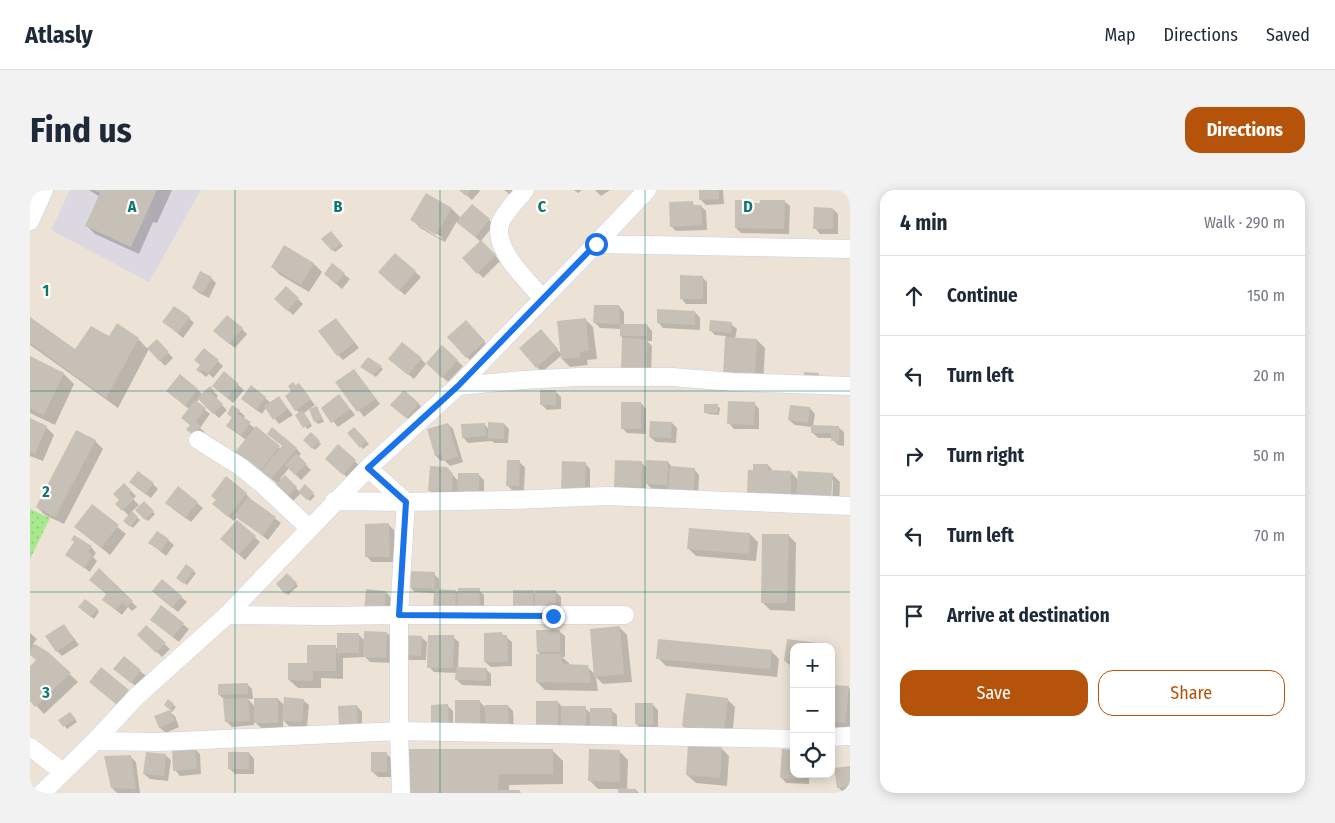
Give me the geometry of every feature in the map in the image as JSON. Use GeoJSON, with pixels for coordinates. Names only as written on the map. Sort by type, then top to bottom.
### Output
{"type":"FeatureCollection","features":[{"type":"Feature","properties":{"kind":"street"},"geometry":{"type":"LineString","coordinates":[[30,221],[44,190]]}},
{"type":"Feature","properties":{"kind":"street"},"geometry":{"type":"LineString","coordinates":[[525,190],[501,222],[498,235],[510,260],[544,299]]}},
{"type":"Feature","properties":{"kind":"street"},"geometry":{"type":"LineString","coordinates":[[42,793],[137,696],[226,615],[334,501],[458,386],[544,299],[647,190]]}},
{"type":"Feature","properties":{"kind":"street"},"geometry":{"type":"LineString","coordinates":[[596,244],[850,249]]}},
{"type":"Feature","properties":{"kind":"street"},"geometry":{"type":"LineString","coordinates":[[458,386],[580,377],[672,377],[733,382],[850,386]]}},
{"type":"Feature","properties":{"kind":"street"},"geometry":{"type":"LineString","coordinates":[[198,440],[241,467],[309,528]]}},
{"type":"Feature","properties":{"kind":"street"},"geometry":{"type":"LineString","coordinates":[[368,468],[406,502]]}},
{"type":"Feature","properties":{"kind":"street"},"geometry":{"type":"LineString","coordinates":[[334,501],[406,502],[607,496],[850,506]]}},
{"type":"Feature","properties":{"kind":"street"},"geometry":{"type":"LineString","coordinates":[[401,793],[399,615],[406,502]]}},
{"type":"Feature","properties":{"kind":"street"},"geometry":{"type":"LineString","coordinates":[[226,615],[625,615]]}},
{"type":"Feature","properties":{"kind":"street"},"geometry":{"type":"LineString","coordinates":[[95,741],[159,742],[399,731],[790,739]]}},
{"type":"Feature","properties":{"kind":"street"},"geometry":{"type":"LineString","coordinates":[[835,737],[850,736]]}},
{"type":"Feature","properties":{"kind":"street"},"geometry":{"type":"LineString","coordinates":[[30,747],[63,772]]}},
{"type":"Feature","properties":{"kind":"shaded area"},"geometry":{"type":"Polygon","coordinates":[[[70,190],[201,190],[149,282],[51,230],[70,190]]]}},
{"type":"Feature","properties":{"kind":"green space"},"geometry":{"type":"Polygon","coordinates":[[[30,509],[50,518],[30,559],[30,509]]]}},
{"type":"Feature","properties":{"kind":"building"},"geometry":{"type":"Polygon","coordinates":[[[94,190],[157,190],[131,247],[85,226],[100,193],[94,190]]]}},
{"type":"Feature","properties":{"kind":"building"},"geometry":{"type":"Polygon","coordinates":[[[459,190],[471,190],[466,196],[459,190]]]}},
{"type":"Feature","properties":{"kind":"building"},"geometry":{"type":"Polygon","coordinates":[[[699,190],[719,190],[719,199],[699,200],[699,190]]]}},
{"type":"Feature","properties":{"kind":"building"},"geometry":{"type":"Polygon","coordinates":[[[426,193],[452,208],[436,235],[410,220],[426,193]]]}},
{"type":"Feature","properties":{"kind":"building"},"geometry":{"type":"Polygon","coordinates":[[[735,200],[749,200],[749,203],[760,203],[760,200],[785,200],[784,229],[735,228],[735,200]]]}},
{"type":"Feature","properties":{"kind":"building"},"geometry":{"type":"Polygon","coordinates":[[[693,201],[693,205],[701,205],[702,225],[670,227],[669,202],[693,201]]]}},
{"type":"Feature","properties":{"kind":"building"},"geometry":{"type":"Polygon","coordinates":[[[472,204],[490,219],[475,237],[456,222],[472,204]]]}},
{"type":"Feature","properties":{"kind":"building"},"geometry":{"type":"Polygon","coordinates":[[[814,207],[833,208],[833,229],[813,229],[814,207]]]}},
{"type":"Feature","properties":{"kind":"building"},"geometry":{"type":"Polygon","coordinates":[[[331,231],[341,243],[332,251],[321,239],[331,231]]]}},
{"type":"Feature","properties":{"kind":"building"},"geometry":{"type":"Polygon","coordinates":[[[481,240],[496,255],[477,274],[462,258],[481,240]]]}},
{"type":"Feature","properties":{"kind":"building"},"geometry":{"type":"Polygon","coordinates":[[[284,245],[314,263],[301,285],[271,267],[284,245]]]}},
{"type":"Feature","properties":{"kind":"building"},"geometry":{"type":"Polygon","coordinates":[[[395,253],[416,271],[399,291],[378,272],[395,253]]]}},
{"type":"Feature","properties":{"kind":"building"},"geometry":{"type":"Polygon","coordinates":[[[332,263],[345,273],[336,284],[324,274],[332,263]]]}},
{"type":"Feature","properties":{"kind":"building"},"geometry":{"type":"Polygon","coordinates":[[[200,271],[212,277],[203,293],[192,288],[200,271]]]}},
{"type":"Feature","properties":{"kind":"building"},"geometry":{"type":"Polygon","coordinates":[[[680,275],[703,276],[703,299],[680,299],[680,275]]]}},
{"type":"Feature","properties":{"kind":"building"},"geometry":{"type":"Polygon","coordinates":[[[286,286],[299,298],[287,311],[274,299],[286,286]]]}},
{"type":"Feature","properties":{"kind":"building"},"geometry":{"type":"Polygon","coordinates":[[[594,305],[619,305],[620,324],[593,323],[594,305]]]}},
{"type":"Feature","properties":{"kind":"building"},"geometry":{"type":"Polygon","coordinates":[[[174,306],[190,317],[178,333],[162,322],[174,306]]]}},
{"type":"Feature","properties":{"kind":"building"},"geometry":{"type":"Polygon","coordinates":[[[657,309],[695,311],[695,325],[657,323],[657,309]]]}},
{"type":"Feature","properties":{"kind":"building"},"geometry":{"type":"Polygon","coordinates":[[[227,315],[243,328],[229,344],[213,331],[227,315]]]}},
{"type":"Feature","properties":{"kind":"building"},"geometry":{"type":"Polygon","coordinates":[[[30,317],[75,349],[91,326],[109,336],[117,323],[139,338],[106,398],[30,343],[30,317]]]}},
{"type":"Feature","properties":{"kind":"building"},"geometry":{"type":"Polygon","coordinates":[[[336,318],[354,343],[337,356],[318,331],[336,318]]]}},
{"type":"Feature","properties":{"kind":"building"},"geometry":{"type":"Polygon","coordinates":[[[586,318],[589,351],[580,352],[580,357],[561,359],[557,321],[586,318]]]}},
{"type":"Feature","properties":{"kind":"building"},"geometry":{"type":"Polygon","coordinates":[[[466,320],[485,341],[466,358],[447,337],[466,320]]]}},
{"type":"Feature","properties":{"kind":"building"},"geometry":{"type":"Polygon","coordinates":[[[710,320],[732,322],[731,333],[709,331],[710,320]]]}},
{"type":"Feature","properties":{"kind":"building"},"geometry":{"type":"Polygon","coordinates":[[[620,324],[647,324],[647,336],[620,336],[620,324]]]}},
{"type":"Feature","properties":{"kind":"building"},"geometry":{"type":"Polygon","coordinates":[[[541,329],[558,349],[536,368],[519,348],[541,329]]]}},
{"type":"Feature","properties":{"kind":"building"},"geometry":{"type":"Polygon","coordinates":[[[725,337],[757,339],[755,377],[723,376],[725,337]]]}},
{"type":"Feature","properties":{"kind":"building"},"geometry":{"type":"Polygon","coordinates":[[[622,338],[647,339],[646,372],[621,371],[622,338]]]}},
{"type":"Feature","properties":{"kind":"building"},"geometry":{"type":"Polygon","coordinates":[[[157,339],[169,352],[159,361],[147,348],[157,339]]]}},
{"type":"Feature","properties":{"kind":"building"},"geometry":{"type":"Polygon","coordinates":[[[402,342],[422,358],[408,375],[388,359],[402,342]]]}},
{"type":"Feature","properties":{"kind":"building"},"geometry":{"type":"Polygon","coordinates":[[[442,345],[458,360],[442,378],[426,363],[442,345]]]}},
{"type":"Feature","properties":{"kind":"building"},"geometry":{"type":"Polygon","coordinates":[[[204,348],[219,360],[208,374],[203,370],[200,373],[196,370],[200,365],[194,360],[204,348]]]}},
{"type":"Feature","properties":{"kind":"building"},"geometry":{"type":"Polygon","coordinates":[[[30,356],[64,373],[44,415],[30,409],[30,356]]]}},
{"type":"Feature","properties":{"kind":"building"},"geometry":{"type":"Polygon","coordinates":[[[368,357],[382,366],[373,375],[360,367],[368,357]]]}},
{"type":"Feature","properties":{"kind":"building"},"geometry":{"type":"Polygon","coordinates":[[[354,369],[376,399],[357,412],[335,382],[354,369]]]}},
{"type":"Feature","properties":{"kind":"building"},"geometry":{"type":"Polygon","coordinates":[[[224,371],[239,384],[227,398],[212,386],[224,371]]]}},
{"type":"Feature","properties":{"kind":"building"},"geometry":{"type":"Polygon","coordinates":[[[804,372],[819,373],[818,384],[803,383],[804,372]]]}},
{"type":"Feature","properties":{"kind":"building"},"geometry":{"type":"Polygon","coordinates":[[[180,374],[198,389],[185,406],[166,391],[180,374]]]}},
{"type":"Feature","properties":{"kind":"building"},"geometry":{"type":"Polygon","coordinates":[[[293,382],[295,385],[299,383],[311,399],[295,411],[285,396],[291,391],[288,386],[293,382]]]}},
{"type":"Feature","properties":{"kind":"building"},"geometry":{"type":"Polygon","coordinates":[[[251,385],[266,397],[256,410],[241,399],[251,385]]]}},
{"type":"Feature","properties":{"kind":"building"},"geometry":{"type":"Polygon","coordinates":[[[210,386],[214,390],[211,393],[223,404],[213,414],[197,398],[210,386]]]}},
{"type":"Feature","properties":{"kind":"building"},"geometry":{"type":"Polygon","coordinates":[[[404,390],[419,403],[406,418],[390,405],[404,390]]]}},
{"type":"Feature","properties":{"kind":"building"},"geometry":{"type":"Polygon","coordinates":[[[540,390],[556,390],[556,405],[540,405],[540,390]]]}},
{"type":"Feature","properties":{"kind":"building"},"geometry":{"type":"Polygon","coordinates":[[[339,394],[350,409],[331,423],[321,408],[339,394]]]}},
{"type":"Feature","properties":{"kind":"building"},"geometry":{"type":"Polygon","coordinates":[[[279,396],[288,409],[273,420],[264,406],[279,396]]]}},
{"type":"Feature","properties":{"kind":"building"},"geometry":{"type":"Polygon","coordinates":[[[195,400],[206,408],[196,422],[201,426],[194,435],[186,430],[190,425],[181,418],[195,400]]]}},
{"type":"Feature","properties":{"kind":"building"},"geometry":{"type":"Polygon","coordinates":[[[728,401],[755,402],[754,425],[727,424],[728,401]]]}},
{"type":"Feature","properties":{"kind":"building"},"geometry":{"type":"Polygon","coordinates":[[[621,402],[641,402],[641,429],[621,429],[621,402]]]}},
{"type":"Feature","properties":{"kind":"building"},"geometry":{"type":"Polygon","coordinates":[[[704,404],[718,404],[717,413],[704,413],[704,404]]]}},
{"type":"Feature","properties":{"kind":"building"},"geometry":{"type":"Polygon","coordinates":[[[232,405],[240,410],[238,414],[251,422],[241,436],[226,426],[232,417],[227,414],[232,405]]]}},
{"type":"Feature","properties":{"kind":"building"},"geometry":{"type":"Polygon","coordinates":[[[790,405],[810,407],[808,423],[788,420],[790,405]]]}},
{"type":"Feature","properties":{"kind":"building"},"geometry":{"type":"Polygon","coordinates":[[[317,406],[322,419],[314,422],[309,409],[317,406]]]}},
{"type":"Feature","properties":{"kind":"building"},"geometry":{"type":"Polygon","coordinates":[[[302,410],[311,423],[303,428],[295,415],[302,410]]]}},
{"type":"Feature","properties":{"kind":"building"},"geometry":{"type":"Polygon","coordinates":[[[30,418],[47,426],[35,454],[30,452],[30,418]]]}},
{"type":"Feature","properties":{"kind":"building"},"geometry":{"type":"Polygon","coordinates":[[[650,421],[672,422],[671,438],[649,437],[650,421]]]}},
{"type":"Feature","properties":{"kind":"building"},"geometry":{"type":"Polygon","coordinates":[[[488,422],[504,423],[504,439],[488,438],[488,422]]]}},
{"type":"Feature","properties":{"kind":"building"},"geometry":{"type":"Polygon","coordinates":[[[448,423],[458,457],[443,461],[441,454],[435,456],[427,429],[448,423]]]}},
{"type":"Feature","properties":{"kind":"building"},"geometry":{"type":"Polygon","coordinates":[[[485,423],[486,436],[462,438],[461,424],[485,423]]]}},
{"type":"Feature","properties":{"kind":"building"},"geometry":{"type":"Polygon","coordinates":[[[811,425],[839,426],[839,441],[831,441],[831,433],[811,433],[811,425]]]}},
{"type":"Feature","properties":{"kind":"building"},"geometry":{"type":"Polygon","coordinates":[[[256,426],[280,446],[255,477],[231,457],[256,426]]]}},
{"type":"Feature","properties":{"kind":"building"},"geometry":{"type":"Polygon","coordinates":[[[272,427],[297,448],[271,479],[261,471],[282,446],[267,434],[272,427]]]}},
{"type":"Feature","properties":{"kind":"building"},"geometry":{"type":"Polygon","coordinates":[[[354,427],[367,441],[360,448],[347,433],[354,427]]]}},
{"type":"Feature","properties":{"kind":"building"},"geometry":{"type":"Polygon","coordinates":[[[76,430],[96,440],[55,517],[36,507],[76,430]]]}},
{"type":"Feature","properties":{"kind":"building"},"geometry":{"type":"Polygon","coordinates":[[[311,432],[320,441],[312,449],[303,440],[311,432]]]}},
{"type":"Feature","properties":{"kind":"building"},"geometry":{"type":"Polygon","coordinates":[[[338,444],[356,460],[343,475],[325,459],[338,444]]]}},
{"type":"Feature","properties":{"kind":"building"},"geometry":{"type":"Polygon","coordinates":[[[296,453],[307,464],[295,475],[285,465],[296,453]]]}},
{"type":"Feature","properties":{"kind":"building"},"geometry":{"type":"Polygon","coordinates":[[[507,460],[520,460],[519,486],[506,486],[507,460]]]}},
{"type":"Feature","properties":{"kind":"building"},"geometry":{"type":"Polygon","coordinates":[[[615,460],[642,461],[641,487],[614,487],[615,460]]]}},
{"type":"Feature","properties":{"kind":"building"},"geometry":{"type":"Polygon","coordinates":[[[646,460],[668,461],[667,485],[645,484],[646,460]]]}},
{"type":"Feature","properties":{"kind":"building"},"geometry":{"type":"Polygon","coordinates":[[[562,461],[586,462],[585,489],[561,488],[562,461]]]}},
{"type":"Feature","properties":{"kind":"building"},"geometry":{"type":"Polygon","coordinates":[[[753,464],[768,464],[768,470],[791,471],[791,495],[747,494],[748,470],[753,470],[753,464]]]}},
{"type":"Feature","properties":{"kind":"building"},"geometry":{"type":"Polygon","coordinates":[[[430,466],[447,467],[453,474],[452,492],[428,491],[430,466]]]}},
{"type":"Feature","properties":{"kind":"building"},"geometry":{"type":"Polygon","coordinates":[[[670,466],[695,468],[693,494],[668,492],[670,466]]]}},
{"type":"Feature","properties":{"kind":"building"},"geometry":{"type":"Polygon","coordinates":[[[138,471],[154,483],[145,494],[129,482],[138,471]]]}},
{"type":"Feature","properties":{"kind":"building"},"geometry":{"type":"Polygon","coordinates":[[[798,471],[833,473],[831,502],[796,500],[798,471]]]}},
{"type":"Feature","properties":{"kind":"building"},"geometry":{"type":"Polygon","coordinates":[[[458,473],[479,473],[479,496],[457,496],[458,473]]]}},
{"type":"Feature","properties":{"kind":"building"},"geometry":{"type":"Polygon","coordinates":[[[285,475],[297,487],[285,499],[273,487],[285,475]]]}},
{"type":"Feature","properties":{"kind":"building"},"geometry":{"type":"Polygon","coordinates":[[[226,476],[247,493],[228,517],[212,504],[216,500],[211,496],[226,476]]]}},
{"type":"Feature","properties":{"kind":"building"},"geometry":{"type":"Polygon","coordinates":[[[124,483],[131,490],[129,493],[134,499],[122,511],[115,504],[119,500],[113,494],[124,483]]]}},
{"type":"Feature","properties":{"kind":"building"},"geometry":{"type":"Polygon","coordinates":[[[305,484],[314,493],[307,500],[298,492],[305,484]]]}},
{"type":"Feature","properties":{"kind":"building"},"geometry":{"type":"Polygon","coordinates":[[[178,486],[198,502],[185,518],[165,503],[178,486]]]}},
{"type":"Feature","properties":{"kind":"building"},"geometry":{"type":"Polygon","coordinates":[[[248,497],[276,517],[263,536],[234,516],[248,497]]]}},
{"type":"Feature","properties":{"kind":"building"},"geometry":{"type":"Polygon","coordinates":[[[144,501],[154,511],[145,520],[135,510],[144,501]]]}},
{"type":"Feature","properties":{"kind":"building"},"geometry":{"type":"Polygon","coordinates":[[[92,504],[119,525],[101,548],[74,527],[92,504]]]}},
{"type":"Feature","properties":{"kind":"building"},"geometry":{"type":"Polygon","coordinates":[[[132,511],[138,517],[130,527],[123,521],[132,511]]]}},
{"type":"Feature","properties":{"kind":"building"},"geometry":{"type":"Polygon","coordinates":[[[237,520],[256,536],[239,555],[220,539],[237,520]]]}},
{"type":"Feature","properties":{"kind":"building"},"geometry":{"type":"Polygon","coordinates":[[[389,523],[390,557],[365,557],[365,524],[389,523]]]}},
{"type":"Feature","properties":{"kind":"building"},"geometry":{"type":"Polygon","coordinates":[[[689,528],[750,533],[749,554],[687,549],[689,528]]]}},
{"type":"Feature","properties":{"kind":"building"},"geometry":{"type":"Polygon","coordinates":[[[157,531],[169,539],[161,551],[148,543],[157,531]]]}},
{"type":"Feature","properties":{"kind":"building"},"geometry":{"type":"Polygon","coordinates":[[[762,534],[789,534],[787,603],[761,603],[762,534]]]}},
{"type":"Feature","properties":{"kind":"building"},"geometry":{"type":"Polygon","coordinates":[[[74,535],[92,546],[88,552],[93,555],[84,568],[65,555],[74,542],[71,540],[74,535]]]}},
{"type":"Feature","properties":{"kind":"building"},"geometry":{"type":"Polygon","coordinates":[[[186,564],[194,570],[184,584],[176,578],[186,564]]]}},
{"type":"Feature","properties":{"kind":"building"},"geometry":{"type":"Polygon","coordinates":[[[99,568],[133,601],[126,607],[122,603],[116,610],[102,600],[106,594],[89,580],[99,568]]]}},
{"type":"Feature","properties":{"kind":"building"},"geometry":{"type":"Polygon","coordinates":[[[409,571],[435,572],[434,589],[408,587],[409,571]]]}},
{"type":"Feature","properties":{"kind":"building"},"geometry":{"type":"Polygon","coordinates":[[[287,573],[297,583],[285,594],[276,584],[287,573]]]}},
{"type":"Feature","properties":{"kind":"building"},"geometry":{"type":"Polygon","coordinates":[[[162,579],[182,596],[172,608],[152,591],[162,579]]]}},
{"type":"Feature","properties":{"kind":"building"},"geometry":{"type":"Polygon","coordinates":[[[458,588],[480,588],[479,614],[457,613],[458,588]]]}},
{"type":"Feature","properties":{"kind":"building"},"geometry":{"type":"Polygon","coordinates":[[[366,589],[386,591],[384,613],[364,611],[366,589]]]}},
{"type":"Feature","properties":{"kind":"building"},"geometry":{"type":"Polygon","coordinates":[[[434,589],[456,590],[455,610],[433,609],[434,589]]]}},
{"type":"Feature","properties":{"kind":"building"},"geometry":{"type":"Polygon","coordinates":[[[513,590],[534,590],[533,609],[513,609],[513,590]]]}},
{"type":"Feature","properties":{"kind":"building"},"geometry":{"type":"Polygon","coordinates":[[[535,590],[556,590],[556,608],[535,607],[535,590]]]}},
{"type":"Feature","properties":{"kind":"building"},"geometry":{"type":"Polygon","coordinates":[[[85,599],[98,609],[91,617],[78,607],[85,599]]]}},
{"type":"Feature","properties":{"kind":"building"},"geometry":{"type":"Polygon","coordinates":[[[161,605],[184,623],[173,637],[150,620],[161,605]]]}},
{"type":"Feature","properties":{"kind":"building"},"geometry":{"type":"Polygon","coordinates":[[[64,624],[74,640],[56,652],[45,636],[64,624]]]}},
{"type":"Feature","properties":{"kind":"building"},"geometry":{"type":"Polygon","coordinates":[[[146,625],[166,643],[156,653],[137,635],[146,625]]]}},
{"type":"Feature","properties":{"kind":"building"},"geometry":{"type":"Polygon","coordinates":[[[620,626],[624,674],[594,677],[590,629],[620,626]]]}},
{"type":"Feature","properties":{"kind":"building"},"geometry":{"type":"Polygon","coordinates":[[[536,630],[560,630],[560,652],[537,652],[536,630]]]}},
{"type":"Feature","properties":{"kind":"building"},"geometry":{"type":"Polygon","coordinates":[[[364,631],[387,632],[386,658],[363,657],[364,631]]]}},
{"type":"Feature","properties":{"kind":"building"},"geometry":{"type":"Polygon","coordinates":[[[502,632],[502,635],[507,635],[508,662],[484,662],[484,633],[502,632]]]}},
{"type":"Feature","properties":{"kind":"building"},"geometry":{"type":"Polygon","coordinates":[[[337,633],[359,633],[359,653],[337,653],[337,633]]]}},
{"type":"Feature","properties":{"kind":"building"},"geometry":{"type":"Polygon","coordinates":[[[403,635],[422,636],[421,656],[402,655],[403,635]]]}},
{"type":"Feature","properties":{"kind":"building"},"geometry":{"type":"Polygon","coordinates":[[[428,635],[454,635],[453,668],[427,668],[428,635]]]}},
{"type":"Feature","properties":{"kind":"building"},"geometry":{"type":"Polygon","coordinates":[[[658,639],[772,650],[770,669],[656,659],[658,639]]]}},
{"type":"Feature","properties":{"kind":"building"},"geometry":{"type":"Polygon","coordinates":[[[787,639],[817,643],[790,643],[790,662],[784,661],[787,639]]]}},
{"type":"Feature","properties":{"kind":"building"},"geometry":{"type":"Polygon","coordinates":[[[35,644],[48,652],[71,673],[35,707],[30,701],[30,666],[36,660],[30,655],[30,650],[35,644]]]}},
{"type":"Feature","properties":{"kind":"building"},"geometry":{"type":"Polygon","coordinates":[[[307,645],[336,645],[336,671],[313,671],[313,681],[288,680],[288,663],[307,663],[307,645]]]}},
{"type":"Feature","properties":{"kind":"building"},"geometry":{"type":"Polygon","coordinates":[[[536,654],[561,654],[562,664],[588,665],[591,683],[536,682],[536,654]]]}},
{"type":"Feature","properties":{"kind":"building"},"geometry":{"type":"Polygon","coordinates":[[[124,656],[141,670],[131,683],[113,669],[124,656]]]}},
{"type":"Feature","properties":{"kind":"building"},"geometry":{"type":"Polygon","coordinates":[[[101,667],[129,690],[117,705],[89,682],[101,667]]]}},
{"type":"Feature","properties":{"kind":"building"},"geometry":{"type":"Polygon","coordinates":[[[456,667],[487,668],[486,681],[455,680],[456,667]]]}},
{"type":"Feature","properties":{"kind":"building"},"geometry":{"type":"Polygon","coordinates":[[[248,683],[248,694],[218,695],[218,684],[248,683]]]}},
{"type":"Feature","properties":{"kind":"building"},"geometry":{"type":"Polygon","coordinates":[[[835,685],[849,686],[845,723],[835,722],[835,685]]]}},
{"type":"Feature","properties":{"kind":"building"},"geometry":{"type":"Polygon","coordinates":[[[686,693],[728,698],[724,731],[682,726],[686,693]]]}},
{"type":"Feature","properties":{"kind":"building"},"geometry":{"type":"Polygon","coordinates":[[[284,697],[304,699],[302,722],[282,721],[284,697]]]}},
{"type":"Feature","properties":{"kind":"building"},"geometry":{"type":"Polygon","coordinates":[[[248,698],[250,721],[225,722],[223,699],[248,698]]]}},
{"type":"Feature","properties":{"kind":"building"},"geometry":{"type":"Polygon","coordinates":[[[254,698],[278,698],[278,723],[254,723],[254,698]]]}},
{"type":"Feature","properties":{"kind":"building"},"geometry":{"type":"Polygon","coordinates":[[[168,699],[174,704],[170,710],[164,705],[168,699]]]}},
{"type":"Feature","properties":{"kind":"building"},"geometry":{"type":"Polygon","coordinates":[[[455,700],[480,700],[480,726],[455,726],[455,700]]]}},
{"type":"Feature","properties":{"kind":"building"},"geometry":{"type":"Polygon","coordinates":[[[536,701],[558,701],[558,731],[536,731],[536,701]]]}},
{"type":"Feature","properties":{"kind":"building"},"geometry":{"type":"Polygon","coordinates":[[[635,703],[653,703],[653,725],[635,724],[635,703]]]}},
{"type":"Feature","properties":{"kind":"building"},"geometry":{"type":"Polygon","coordinates":[[[448,704],[449,725],[431,725],[431,705],[448,704]]]}},
{"type":"Feature","properties":{"kind":"building"},"geometry":{"type":"Polygon","coordinates":[[[357,705],[358,726],[339,726],[338,706],[357,705]]]}},
{"type":"Feature","properties":{"kind":"building"},"geometry":{"type":"Polygon","coordinates":[[[485,705],[508,705],[509,726],[486,726],[485,705]]]}},
{"type":"Feature","properties":{"kind":"building"},"geometry":{"type":"Polygon","coordinates":[[[561,706],[586,706],[586,731],[561,731],[561,706]]]}},
{"type":"Feature","properties":{"kind":"building"},"geometry":{"type":"Polygon","coordinates":[[[590,708],[612,708],[612,729],[590,729],[590,708]]]}},
{"type":"Feature","properties":{"kind":"building"},"geometry":{"type":"Polygon","coordinates":[[[170,710],[175,721],[159,728],[154,716],[170,710]]]}},
{"type":"Feature","properties":{"kind":"building"},"geometry":{"type":"Polygon","coordinates":[[[70,712],[76,719],[63,727],[58,720],[70,712]]]}},
{"type":"Feature","properties":{"kind":"building"},"geometry":{"type":"Polygon","coordinates":[[[688,744],[722,747],[720,778],[686,775],[688,744]]]}},
{"type":"Feature","properties":{"kind":"building"},"geometry":{"type":"Polygon","coordinates":[[[195,748],[197,769],[173,771],[172,749],[195,748]]]}},
{"type":"Feature","properties":{"kind":"building"},"geometry":{"type":"Polygon","coordinates":[[[408,749],[553,749],[553,774],[499,774],[498,790],[520,790],[519,793],[408,793],[408,749]]]}},
{"type":"Feature","properties":{"kind":"building"},"geometry":{"type":"Polygon","coordinates":[[[589,749],[620,750],[620,782],[588,781],[589,749]]]}},
{"type":"Feature","properties":{"kind":"building"},"geometry":{"type":"Polygon","coordinates":[[[782,749],[790,750],[790,778],[804,779],[780,778],[782,749]]]}},
{"type":"Feature","properties":{"kind":"building"},"geometry":{"type":"Polygon","coordinates":[[[146,752],[166,754],[164,776],[143,774],[146,752]]]}},
{"type":"Feature","properties":{"kind":"building"},"geometry":{"type":"Polygon","coordinates":[[[228,752],[249,752],[249,769],[228,769],[228,752]]]}},
{"type":"Feature","properties":{"kind":"building"},"geometry":{"type":"Polygon","coordinates":[[[371,752],[387,752],[387,772],[371,772],[371,752]]]}},
{"type":"Feature","properties":{"kind":"building"},"geometry":{"type":"Polygon","coordinates":[[[131,755],[136,789],[111,788],[104,756],[131,755]]]}},
{"type":"Feature","properties":{"kind":"building"},"geometry":{"type":"Polygon","coordinates":[[[850,766],[850,786],[837,788],[835,768],[850,766]]]}},
{"type":"Feature","properties":{"kind":"building"},"geometry":{"type":"Polygon","coordinates":[[[618,788],[636,789],[636,793],[618,793],[618,788]]]}},
{"type":"Feature","properties":{"kind":"route"},"geometry":{"type":"LineString","coordinates":[[553,616],[399,615],[406,502],[368,468],[458,386],[596,244]]}}]}
